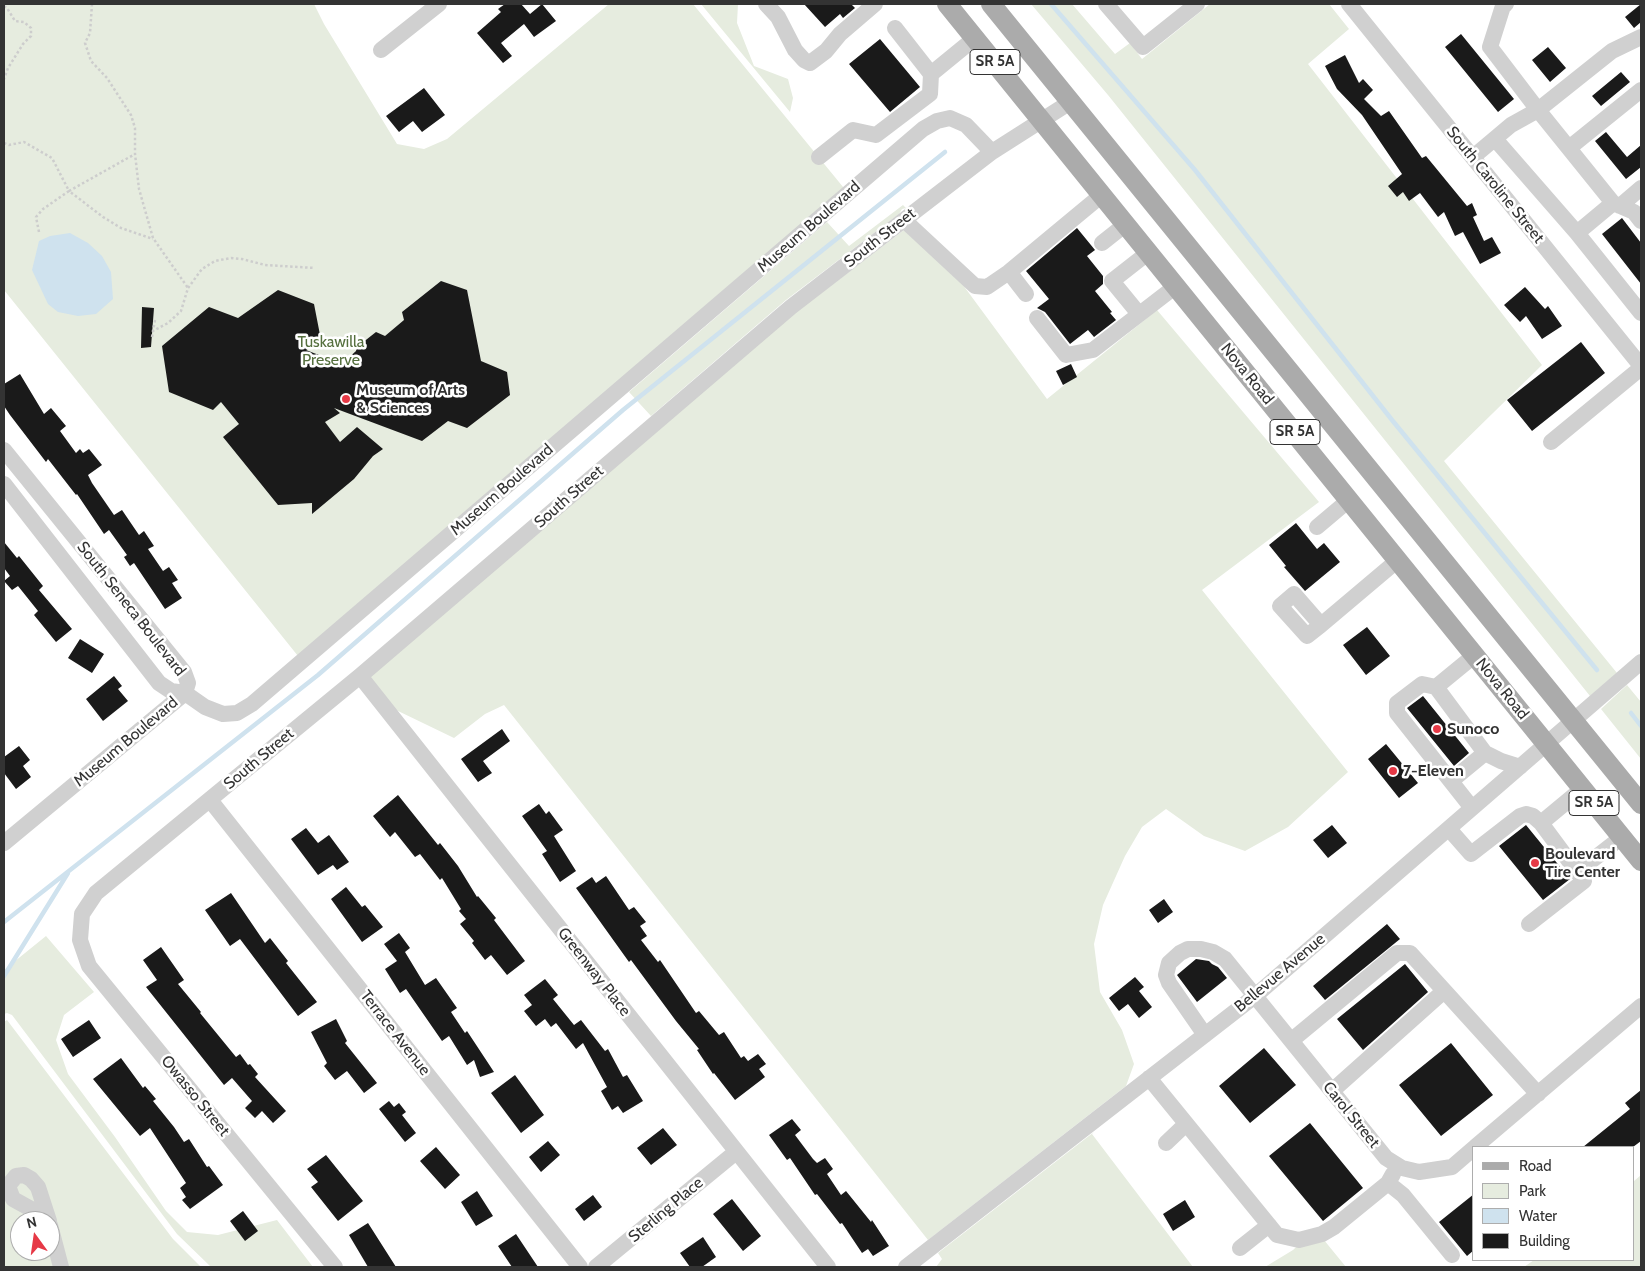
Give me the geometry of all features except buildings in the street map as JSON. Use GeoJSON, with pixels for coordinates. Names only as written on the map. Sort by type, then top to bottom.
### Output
{"type":"FeatureCollection","features":[{"type":"Feature","properties":{"kind":"main road","name":"Nova Road"},"geometry":{"type":"LineString","coordinates":[[948,4],[1546,744]]}},
{"type":"Feature","properties":{"kind":"main road","name":"SR 5A"},"geometry":{"type":"LineString","coordinates":[[992,4],[1641,804]]}},
{"type":"Feature","properties":{"kind":"main road","name":"SR 5A"},"geometry":{"type":"LineString","coordinates":[[1546,744],[1641,861]]}},
{"type":"Feature","properties":{"kind":"street"},"geometry":{"type":"LineString","coordinates":[[381,50],[439,4]]}},
{"type":"Feature","properties":{"kind":"street"},"geometry":{"type":"LineString","coordinates":[[766,4],[778,17],[795,50],[804,60],[810,63],[824,53],[840,34],[875,4]]}},
{"type":"Feature","properties":{"kind":"street"},"geometry":{"type":"LineString","coordinates":[[824,53],[832,27],[859,4]]}},
{"type":"Feature","properties":{"kind":"street"},"geometry":{"type":"LineString","coordinates":[[1106,4],[1143,48],[1197,4]]}},
{"type":"Feature","properties":{"kind":"street","name":"South Caroline Street"},"geometry":{"type":"LineString","coordinates":[[1349,4],[1641,367]]}},
{"type":"Feature","properties":{"kind":"street"},"geometry":{"type":"LineString","coordinates":[[1506,4],[1503,6],[1490,47],[1538,110],[1616,205],[1634,212],[1641,221]]}},
{"type":"Feature","properties":{"kind":"street"},"geometry":{"type":"LineString","coordinates":[[895,28],[932,74]]}},
{"type":"Feature","properties":{"kind":"street"},"geometry":{"type":"LineString","coordinates":[[1473,157],[1511,125],[1538,110],[1612,51],[1641,37]]}},
{"type":"Feature","properties":{"kind":"street"},"geometry":{"type":"LineString","coordinates":[[819,157],[853,130],[876,135],[930,94],[932,74],[975,38]]}},
{"type":"Feature","properties":{"kind":"street"},"geometry":{"type":"LineString","coordinates":[[1569,148],[1641,90]]}},
{"type":"Feature","properties":{"kind":"street","name":"South Street"},"geometry":{"type":"LineString","coordinates":[[82,914],[96,893],[360,676],[791,307],[992,152],[1072,101]]}},
{"type":"Feature","properties":{"kind":"street"},"geometry":{"type":"LineString","coordinates":[[908,110],[923,129]]}},
{"type":"Feature","properties":{"kind":"street","name":"Museum Boulevard"},"geometry":{"type":"LineString","coordinates":[[6,837],[185,693],[205,707],[223,714],[236,713],[252,704],[923,129],[937,121],[950,118],[966,125],[992,152]]}},
{"type":"Feature","properties":{"kind":"street"},"geometry":{"type":"LineString","coordinates":[[1494,139],[1577,233],[1641,313]]}},
{"type":"Feature","properties":{"kind":"street"},"geometry":{"type":"LineString","coordinates":[[1577,233],[1641,188]]}},
{"type":"Feature","properties":{"kind":"street"},"geometry":{"type":"LineString","coordinates":[[904,220],[975,286],[987,287],[1103,194]]}},
{"type":"Feature","properties":{"kind":"street"},"geometry":{"type":"LineString","coordinates":[[1102,243],[1126,224]]}},
{"type":"Feature","properties":{"kind":"street"},"geometry":{"type":"LineString","coordinates":[[1139,314],[1112,282],[1149,252]]}},
{"type":"Feature","properties":{"kind":"street"},"geometry":{"type":"LineString","coordinates":[[1008,272],[1026,294]]}},
{"type":"Feature","properties":{"kind":"street"},"geometry":{"type":"LineString","coordinates":[[1037,318],[1066,355],[1093,350],[1176,286]]}},
{"type":"Feature","properties":{"kind":"street"},"geometry":{"type":"LineString","coordinates":[[1551,442],[1641,367]]}},
{"type":"Feature","properties":{"kind":"street","name":"South Seneca Boulevard"},"geometry":{"type":"LineString","coordinates":[[4,450],[184,672],[188,683],[185,693],[171,691],[159,683],[4,484]]}},
{"type":"Feature","properties":{"kind":"street"},"geometry":{"type":"LineString","coordinates":[[1317,527],[1349,500]]}},
{"type":"Feature","properties":{"kind":"street"},"geometry":{"type":"LineString","coordinates":[[28,514],[45,501]]}},
{"type":"Feature","properties":{"kind":"street"},"geometry":{"type":"LineString","coordinates":[[1321,625],[1398,560]]}},
{"type":"Feature","properties":{"kind":"street"},"geometry":{"type":"LineString","coordinates":[[1436,687],[1474,655]]}},
{"type":"Feature","properties":{"kind":"street","name":"Bellevue Avenue"},"geometry":{"type":"LineString","coordinates":[[906,1267],[1255,996],[1546,744],[1574,722],[1641,662]]}},
{"type":"Feature","properties":{"kind":"street","name":"Greenway Place"},"geometry":{"type":"LineString","coordinates":[[360,676],[828,1267]]}},
{"type":"Feature","properties":{"kind":"street"},"geometry":{"type":"LineString","coordinates":[[1472,808],[1397,713],[1398,703],[1422,684],[1436,687],[1485,753],[1520,767]]}},
{"type":"Feature","properties":{"kind":"street"},"geometry":{"type":"LineString","coordinates":[[1451,781],[1485,753]]}},
{"type":"Feature","properties":{"kind":"street"},"geometry":{"type":"LineString","coordinates":[[1541,823],[1582,789]]}},
{"type":"Feature","properties":{"kind":"street","name":"Terrace Avenue"},"geometry":{"type":"LineString","coordinates":[[210,800],[580,1267]]}},
{"type":"Feature","properties":{"kind":"street"},"geometry":{"type":"LineString","coordinates":[[1449,828],[1471,854],[1526,814],[1533,816],[1541,823],[1584,881],[1529,924]]}},
{"type":"Feature","properties":{"kind":"street"},"geometry":{"type":"LineString","coordinates":[[1578,872],[1622,837]]}},
{"type":"Feature","properties":{"kind":"street","name":"Owasso Street"},"geometry":{"type":"LineString","coordinates":[[82,914],[80,940],[89,966],[335,1267]]}},
{"type":"Feature","properties":{"kind":"street","name":"Carol Street"},"geometry":{"type":"LineString","coordinates":[[1205,1035],[1169,983],[1166,975],[1169,963],[1180,953],[1188,949],[1213,952],[1225,959],[1386,1158],[1398,1166],[1419,1172],[1452,1167],[1472,1150]]}},
{"type":"Feature","properties":{"kind":"street"},"geometry":{"type":"LineString","coordinates":[[1292,1040],[1397,953],[1410,953],[1538,1094]]}},
{"type":"Feature","properties":{"kind":"street"},"geometry":{"type":"LineString","coordinates":[[1332,1090],[1444,991]]}},
{"type":"Feature","properties":{"kind":"street","name":"Carol Street"},"geometry":{"type":"LineString","coordinates":[[1476,1146],[1641,1006]]}},
{"type":"Feature","properties":{"kind":"street"},"geometry":{"type":"LineString","coordinates":[[1149,1078],[1277,1235],[1299,1240],[1322,1234],[1334,1227],[1388,1183],[1398,1166]]}},
{"type":"Feature","properties":{"kind":"street"},"geometry":{"type":"LineString","coordinates":[[1166,1143],[1186,1124]]}},
{"type":"Feature","properties":{"kind":"street","name":"Sterling Place"},"geometry":{"type":"LineString","coordinates":[[596,1267],[736,1152]]}},
{"type":"Feature","properties":{"kind":"street"},"geometry":{"type":"LineString","coordinates":[[1388,1183],[1404,1195],[1452,1255]]}},
{"type":"Feature","properties":{"kind":"street"},"geometry":{"type":"LineString","coordinates":[[1240,1248],[1269,1225]]}},
{"type":"Feature","properties":{"kind":"path"},"geometry":{"type":"LineString","coordinates":[[92,4],[90,33],[85,42],[91,62],[107,78],[131,116],[135,128],[135,154],[140,189],[154,239],[188,288]]}},
{"type":"Feature","properties":{"kind":"path"},"geometry":{"type":"LineString","coordinates":[[4,6],[15,21],[24,22],[31,28],[32,36],[24,44],[8,68],[4,79]]}},
{"type":"Feature","properties":{"kind":"path"},"geometry":{"type":"LineString","coordinates":[[4,143],[9,145],[24,142],[52,158],[69,191],[121,228],[154,239]]}},
{"type":"Feature","properties":{"kind":"path"},"geometry":{"type":"LineString","coordinates":[[39,232],[36,217],[43,209],[69,191],[135,154]]}},
{"type":"Feature","properties":{"kind":"path"},"geometry":{"type":"LineString","coordinates":[[153,331],[168,322],[181,310],[188,288],[202,269],[215,261],[231,258],[265,265],[315,268]]}},
{"type":"Feature","properties":{"kind":"path"},"geometry":{"type":"LineString","coordinates":[[152,337],[155,320]]}},
{"type":"Feature","properties":{"kind":"green space","name":"Tuskawilla Preserve"},"geometry":{"type":"Polygon","coordinates":[[[4,4],[314,4],[324,24],[397,144],[424,149],[447,139],[609,4],[693,4],[848,193],[302,661],[4,290],[4,4]]]}},
{"type":"Feature","properties":{"kind":"green space"},"geometry":{"type":"Polygon","coordinates":[[[701,4],[738,4],[737,23],[754,66],[788,79],[793,98],[790,112],[701,4]]]}},
{"type":"Feature","properties":{"kind":"green space"},"geometry":{"type":"Polygon","coordinates":[[[1031,4],[1072,4],[1115,54],[1130,43],[1142,59],[1210,4],[1329,4],[1349,29],[1308,64],[1542,365],[1444,461],[1617,673],[1590,696],[1108,95],[1031,4]]]}},
{"type":"Feature","properties":{"kind":"green space"},"geometry":{"type":"Polygon","coordinates":[[[903,205],[906,208],[902,209],[899,214],[786,300],[651,416],[629,392],[827,222],[849,246],[903,205]]]}},
{"type":"Feature","properties":{"kind":"green space"},"geometry":{"type":"Polygon","coordinates":[[[904,230],[963,285],[1047,399],[1157,310],[1319,502],[1202,590],[1348,772],[1288,827],[1245,851],[1204,836],[1166,809],[1142,827],[1125,856],[1103,905],[1094,944],[1100,992],[1122,1030],[1134,1064],[1126,1086],[928,1240],[504,705],[485,714],[454,738],[396,710],[370,677],[795,313],[904,230]]]}},
{"type":"Feature","properties":{"kind":"green space"},"geometry":{"type":"Polygon","coordinates":[[[1627,685],[1641,702],[1641,759],[1601,709],[1627,685]]]}},
{"type":"Feature","properties":{"kind":"green space"},"geometry":{"type":"Polygon","coordinates":[[[46,936],[94,992],[64,1015],[56,1040],[68,1074],[115,1137],[166,1211],[187,1232],[218,1235],[277,1220],[313,1267],[211,1267],[177,1234],[12,1015],[4,1014],[4,970],[46,936]]]}},
{"type":"Feature","properties":{"kind":"green space"},"geometry":{"type":"Polygon","coordinates":[[[7,1020],[173,1239],[201,1267],[4,1267],[4,1022],[7,1020]]]}},
{"type":"Feature","properties":{"kind":"green space"},"geometry":{"type":"Polygon","coordinates":[[[1094,1132],[1092,1134],[1193,1267],[936,1267],[942,1259],[938,1253],[1094,1132]]]}},
{"type":"Feature","properties":{"kind":"green space"},"geometry":{"type":"Polygon","coordinates":[[[1641,1175],[1641,1267],[1524,1267],[1533,1261],[1635,1261],[1635,1180],[1641,1175]]]}},
{"type":"Feature","properties":{"kind":"green space"},"geometry":{"type":"Polygon","coordinates":[[[1315,1229],[1346,1267],[1265,1267],[1293,1250],[1315,1229]]]}},
{"type":"Feature","properties":{"kind":"water"},"geometry":{"type":"Polygon","coordinates":[[[70,233],[88,243],[102,256],[111,272],[113,299],[96,314],[78,316],[58,312],[48,304],[32,270],[39,241],[50,236],[70,233]]]}},
{"type":"Feature","properties":{"kind":"waterway"},"geometry":{"type":"LineString","coordinates":[[1051,4],[1195,170],[1392,420],[1597,670]]}},
{"type":"Feature","properties":{"kind":"waterway"},"geometry":{"type":"LineString","coordinates":[[4,922],[318,675],[623,410],[945,152]]}},
{"type":"Feature","properties":{"kind":"waterway"},"geometry":{"type":"LineString","coordinates":[[1631,713],[1641,726]]}},
{"type":"Feature","properties":{"kind":"waterway"},"geometry":{"type":"LineString","coordinates":[[4,976],[68,873]]}},
{"type":"Feature","properties":{"kind":"place","name":"Museum of Arts & Sciences"},"geometry":{"type":"Point","coordinates":[346,399]}},
{"type":"Feature","properties":{"kind":"place","name":"Sunoco"},"geometry":{"type":"Point","coordinates":[1437,729]}},
{"type":"Feature","properties":{"kind":"place","name":"7-Eleven"},"geometry":{"type":"Point","coordinates":[1393,771]}},
{"type":"Feature","properties":{"kind":"place","name":"Boulevard Tire Center"},"geometry":{"type":"Point","coordinates":[1535,863]}}]}
